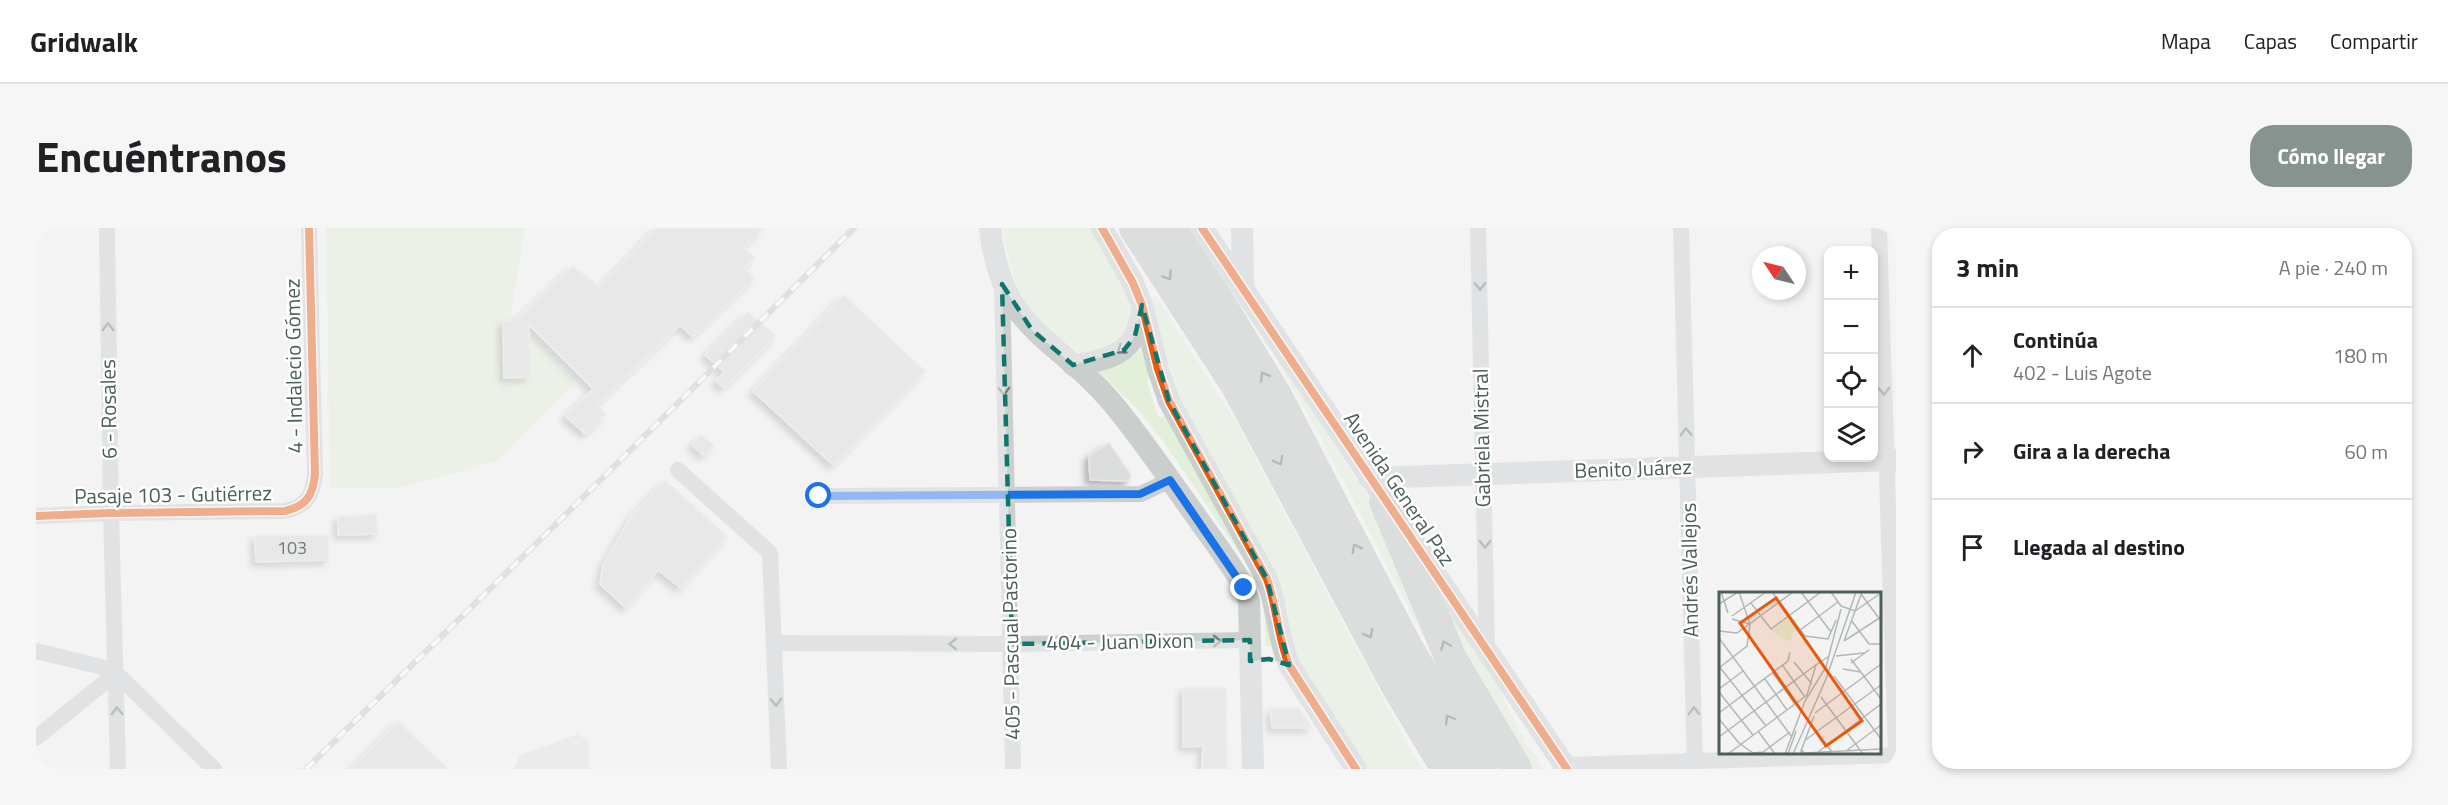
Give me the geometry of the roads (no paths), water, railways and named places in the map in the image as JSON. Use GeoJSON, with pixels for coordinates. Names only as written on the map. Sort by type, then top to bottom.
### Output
{"type":"FeatureCollection","features":[{"type":"Feature","properties":{"kind":"highway"},"geometry":{"type":"LineString","coordinates":[[1135,228],[1178,291],[1236,384],[1397,686],[1447,769]]}},
{"type":"Feature","properties":{"kind":"highway"},"geometry":{"type":"LineString","coordinates":[[1170,228],[1275,394],[1406,646],[1480,769]]}},
{"type":"Feature","properties":{"kind":"highway"},"geometry":{"type":"LineString","coordinates":[[1377,489],[1451,659],[1515,769]]}},
{"type":"Feature","properties":{"kind":"street","name":"6 - Rosales"},"geometry":{"type":"LineString","coordinates":[[107,228],[118,769]]}},
{"type":"Feature","properties":{"kind":"street","name":"4 - Indalecio Gómez"},"geometry":{"type":"LineString","coordinates":[[308,501],[314,489],[315,474],[309,228]]}},
{"type":"Feature","properties":{"kind":"street"},"geometry":{"type":"LineString","coordinates":[[990,228],[1002,284],[1019,313],[1032,330],[1073,365],[1113,404],[1238,576],[1249,601],[1253,769]]}},
{"type":"Feature","properties":{"kind":"street"},"geometry":{"type":"LineString","coordinates":[[1102,228],[1133,283],[1142,305],[1158,369],[1169,401],[1267,579],[1289,665],[1356,769]]}},
{"type":"Feature","properties":{"kind":"street","name":"Avenida General Paz"},"geometry":{"type":"LineString","coordinates":[[1202,228],[1487,648],[1560,768]]}},
{"type":"Feature","properties":{"kind":"street"},"geometry":{"type":"LineString","coordinates":[[1242,228],[1244,287]]}},
{"type":"Feature","properties":{"kind":"street","name":"Gabriela Mistral"},"geometry":{"type":"LineString","coordinates":[[1479,228],[1487,648]]}},
{"type":"Feature","properties":{"kind":"street","name":"Andrés Vallejos"},"geometry":{"type":"LineString","coordinates":[[1681,228],[1695,765]]}},
{"type":"Feature","properties":{"kind":"street"},"geometry":{"type":"LineString","coordinates":[[1560,768],[1695,765],[1896,755],[1891,460],[1879,228]]}},
{"type":"Feature","properties":{"kind":"street","name":"405 - Pascual Pastorino"},"geometry":{"type":"LineString","coordinates":[[1002,284],[1012,644],[1013,769]]}},
{"type":"Feature","properties":{"kind":"street"},"geometry":{"type":"LineString","coordinates":[[1073,365],[1094,362],[1124,350],[1135,336],[1142,305]]}},
{"type":"Feature","properties":{"kind":"street","name":"Benito Juárez"},"geometry":{"type":"LineString","coordinates":[[1377,489],[1483,473],[1891,460]]}},
{"type":"Feature","properties":{"kind":"street"},"geometry":{"type":"LineString","coordinates":[[678,470],[770,553],[779,769]]}},
{"type":"Feature","properties":{"kind":"street"},"geometry":{"type":"LineString","coordinates":[[819,496],[1140,494],[1170,480]]}},
{"type":"Feature","properties":{"kind":"street","name":"Pasaje 103 - Gutiérrez"},"geometry":{"type":"LineString","coordinates":[[36,516],[285,511],[298,508],[308,501]]}},
{"type":"Feature","properties":{"kind":"street","name":"404 - Juan Dixon"},"geometry":{"type":"LineString","coordinates":[[774,643],[1012,644],[1250,650]]}},
{"type":"Feature","properties":{"kind":"street"},"geometry":{"type":"LineString","coordinates":[[1250,650],[1289,665]]}},
{"type":"Feature","properties":{"kind":"street"},"geometry":{"type":"LineString","coordinates":[[36,651],[102,667],[116,673],[214,769]]}},
{"type":"Feature","properties":{"kind":"street"},"geometry":{"type":"LineString","coordinates":[[36,738],[116,673]]}},
{"type":"Feature","properties":{"kind":"railway"},"geometry":{"type":"LineString","coordinates":[[306,769],[854,228]]}}]}
